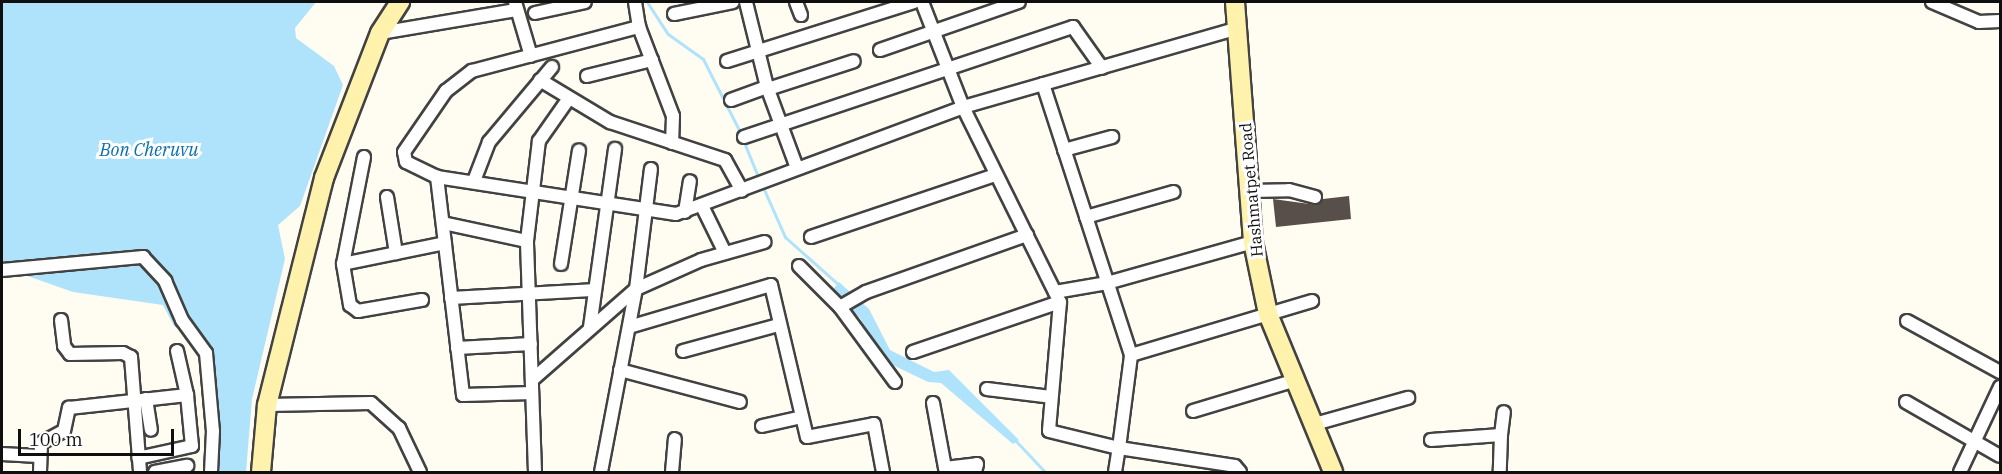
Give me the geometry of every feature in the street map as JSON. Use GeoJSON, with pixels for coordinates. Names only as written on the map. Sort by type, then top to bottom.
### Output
{"type":"FeatureCollection","features":[{"type":"Feature","properties":{"kind":"street"},"geometry":{"type":"LineString","coordinates":[[261,472],[267,405],[324,178],[380,33],[400,2]]}},
{"type":"Feature","properties":{"kind":"street"},"geometry":{"type":"LineString","coordinates":[[535,13],[585,2]]}},
{"type":"Feature","properties":{"kind":"street"},"geometry":{"type":"LineString","coordinates":[[635,2],[639,27],[673,116],[672,143]]}},
{"type":"Feature","properties":{"kind":"street"},"geometry":{"type":"LineString","coordinates":[[674,14],[733,2]]}},
{"type":"Feature","properties":{"kind":"street"},"geometry":{"type":"LineString","coordinates":[[746,2],[768,88],[797,168]]}},
{"type":"Feature","properties":{"kind":"street"},"geometry":{"type":"LineString","coordinates":[[796,2],[801,15]]}},
{"type":"Feature","properties":{"kind":"street"},"geometry":{"type":"LineString","coordinates":[[727,61],[914,2]]}},
{"type":"Feature","properties":{"kind":"street"},"geometry":{"type":"LineString","coordinates":[[922,2],[963,107],[1057,297],[1049,431],[1119,448],[1235,466],[1240,472]]}},
{"type":"Feature","properties":{"kind":"street"},"geometry":{"type":"LineString","coordinates":[[880,50],[1019,2]]}},
{"type":"Feature","properties":{"kind":"street","name":"Hashmatpet Road"},"geometry":{"type":"LineString","coordinates":[[1235,2],[1239,28],[1253,242],[1268,314],[1311,425],[1333,472]]}},
{"type":"Feature","properties":{"kind":"street"},"geometry":{"type":"LineString","coordinates":[[1932,2],[1979,22],[2001,21]]}},
{"type":"Feature","properties":{"kind":"street"},"geometry":{"type":"LineString","coordinates":[[380,33],[515,6],[531,56]]}},
{"type":"Feature","properties":{"kind":"street"},"geometry":{"type":"LineString","coordinates":[[639,27],[472,71],[446,91],[404,152],[406,162],[437,177],[534,189],[646,210],[685,212],[703,208],[764,178],[963,107],[1239,28]]}},
{"type":"Feature","properties":{"kind":"street"},"geometry":{"type":"LineString","coordinates":[[744,137],[949,67],[1076,27],[1102,68]]}},
{"type":"Feature","properties":{"kind":"street"},"geometry":{"type":"LineString","coordinates":[[587,76],[652,60]]}},
{"type":"Feature","properties":{"kind":"street"},"geometry":{"type":"LineString","coordinates":[[731,100],[854,61]]}},
{"type":"Feature","properties":{"kind":"street"},"geometry":{"type":"LineString","coordinates":[[474,181],[489,142],[552,67]]}},
{"type":"Feature","properties":{"kind":"street"},"geometry":{"type":"LineString","coordinates":[[540,80],[567,101],[610,122],[724,160],[747,188]]}},
{"type":"Feature","properties":{"kind":"street"},"geometry":{"type":"LineString","coordinates":[[1043,84],[1131,355],[1115,472]]}},
{"type":"Feature","properties":{"kind":"street"},"geometry":{"type":"LineString","coordinates":[[535,472],[527,241],[539,141],[567,101]]}},
{"type":"Feature","properties":{"kind":"street"},"geometry":{"type":"LineString","coordinates":[[1064,150],[1112,137]]}},
{"type":"Feature","properties":{"kind":"street"},"geometry":{"type":"LineString","coordinates":[[590,327],[592,290],[615,149]]}},
{"type":"Feature","properties":{"kind":"street"},"geometry":{"type":"LineString","coordinates":[[561,264],[570,195],[579,150]]}},
{"type":"Feature","properties":{"kind":"street"},"geometry":{"type":"LineString","coordinates":[[364,157],[343,264],[354,310],[422,300]]}},
{"type":"Feature","properties":{"kind":"street"},"geometry":{"type":"LineString","coordinates":[[602,472],[636,289],[651,170]]}},
{"type":"Feature","properties":{"kind":"street"},"geometry":{"type":"LineString","coordinates":[[811,237],[995,175]]}},
{"type":"Feature","properties":{"kind":"street"},"geometry":{"type":"LineString","coordinates":[[437,177],[462,395],[532,386],[590,327],[636,289],[725,253],[764,242]]}},
{"type":"Feature","properties":{"kind":"street"},"geometry":{"type":"LineString","coordinates":[[685,212],[690,181]]}},
{"type":"Feature","properties":{"kind":"street"},"geometry":{"type":"LineString","coordinates":[[1250,191],[1289,190],[1315,197]]}},
{"type":"Feature","properties":{"kind":"street"},"geometry":{"type":"LineString","coordinates":[[1086,218],[1174,192]]}},
{"type":"Feature","properties":{"kind":"street"},"geometry":{"type":"LineString","coordinates":[[387,197],[396,253]]}},
{"type":"Feature","properties":{"kind":"street"},"geometry":{"type":"LineString","coordinates":[[703,208],[725,253]]}},
{"type":"Feature","properties":{"kind":"street"},"geometry":{"type":"LineString","coordinates":[[443,223],[527,241]]}},
{"type":"Feature","properties":{"kind":"street"},"geometry":{"type":"LineString","coordinates":[[840,307],[866,292],[1027,235]]}},
{"type":"Feature","properties":{"kind":"street"},"geometry":{"type":"LineString","coordinates":[[914,352],[1057,297],[1253,242]]}},
{"type":"Feature","properties":{"kind":"street"},"geometry":{"type":"LineString","coordinates":[[343,264],[445,243]]}},
{"type":"Feature","properties":{"kind":"street"},"geometry":{"type":"LineString","coordinates":[[2,270],[143,257],[165,281],[182,320],[206,353],[213,431],[211,472]]}},
{"type":"Feature","properties":{"kind":"street"},"geometry":{"type":"LineString","coordinates":[[799,266],[840,307],[895,382]]}},
{"type":"Feature","properties":{"kind":"street"},"geometry":{"type":"LineString","coordinates":[[629,327],[771,285],[807,437],[874,424],[884,472]]}},
{"type":"Feature","properties":{"kind":"street"},"geometry":{"type":"LineString","coordinates":[[451,298],[529,290],[592,290]]}},
{"type":"Feature","properties":{"kind":"street"},"geometry":{"type":"LineString","coordinates":[[1131,355],[1312,301]]}},
{"type":"Feature","properties":{"kind":"street"},"geometry":{"type":"LineString","coordinates":[[61,320],[64,346],[70,354],[131,357],[132,400],[140,472]]}},
{"type":"Feature","properties":{"kind":"street"},"geometry":{"type":"LineString","coordinates":[[1907,321],[2001,372]]}},
{"type":"Feature","properties":{"kind":"street"},"geometry":{"type":"LineString","coordinates":[[683,351],[779,325]]}},
{"type":"Feature","properties":{"kind":"street"},"geometry":{"type":"LineString","coordinates":[[457,348],[531,344]]}},
{"type":"Feature","properties":{"kind":"street"},"geometry":{"type":"LineString","coordinates":[[138,458],[192,446],[187,395],[177,351]]}},
{"type":"Feature","properties":{"kind":"street"},"geometry":{"type":"LineString","coordinates":[[620,370],[740,402]]}},
{"type":"Feature","properties":{"kind":"street"},"geometry":{"type":"LineString","coordinates":[[1193,411],[1293,381]]}},
{"type":"Feature","properties":{"kind":"street"},"geometry":{"type":"LineString","coordinates":[[1960,472],[2001,387]]}},
{"type":"Feature","properties":{"kind":"street"},"geometry":{"type":"LineString","coordinates":[[987,390],[1052,398]]}},
{"type":"Feature","properties":{"kind":"street"},"geometry":{"type":"LineString","coordinates":[[40,472],[38,456],[44,439],[64,431],[69,408],[187,395]]}},
{"type":"Feature","properties":{"kind":"street"},"geometry":{"type":"LineString","coordinates":[[1311,425],[1408,398]]}},
{"type":"Feature","properties":{"kind":"street"},"geometry":{"type":"LineString","coordinates":[[146,399],[151,430]]}},
{"type":"Feature","properties":{"kind":"street"},"geometry":{"type":"LineString","coordinates":[[1906,402],[2001,456]]}},
{"type":"Feature","properties":{"kind":"street"},"geometry":{"type":"LineString","coordinates":[[267,405],[372,403],[399,428],[420,472]]}},
{"type":"Feature","properties":{"kind":"street"},"geometry":{"type":"LineString","coordinates":[[933,403],[945,468],[977,464],[975,472]]}},
{"type":"Feature","properties":{"kind":"street"},"geometry":{"type":"LineString","coordinates":[[1500,472],[1504,412]]}},
{"type":"Feature","properties":{"kind":"street"},"geometry":{"type":"LineString","coordinates":[[762,426],[802,417]]}},
{"type":"Feature","properties":{"kind":"street"},"geometry":{"type":"LineString","coordinates":[[1431,440],[1501,435]]}},
{"type":"Feature","properties":{"kind":"street"},"geometry":{"type":"LineString","coordinates":[[672,472],[675,439]]}},
{"type":"Feature","properties":{"kind":"street"},"geometry":{"type":"LineString","coordinates":[[2,453],[38,456]]}},
{"type":"Feature","properties":{"kind":"street"},"geometry":{"type":"LineString","coordinates":[[155,472],[187,466]]}},
{"type":"Feature","properties":{"kind":"water","name":"Bon Cheruvu"},"geometry":{"type":"Polygon","coordinates":[[[2,2],[316,2],[295,28],[296,38],[334,66],[343,85],[300,206],[278,225],[285,259],[252,399],[246,472],[208,472],[219,411],[213,375],[200,344],[174,326],[163,305],[73,292],[2,267],[2,2]]]}},
{"type":"Feature","properties":{"kind":"water"},"geometry":{"type":"Polygon","coordinates":[[[839,282],[869,309],[890,350],[934,372],[949,370],[1019,440],[1013,444],[941,383],[928,382],[880,359],[860,318],[831,292],[839,282]]]}},
{"type":"Feature","properties":{"kind":"building"},"geometry":{"type":"Polygon","coordinates":[[[1349,196],[1351,219],[1276,227],[1273,199],[1317,205],[1323,199],[1349,196]]]}},
{"type":"Feature","properties":{"kind":"waterway"},"geometry":{"type":"LineString","coordinates":[[647,2],[668,34],[703,59],[741,134]]}},
{"type":"Feature","properties":{"kind":"waterway"},"geometry":{"type":"LineString","coordinates":[[743,140],[759,179]]}},
{"type":"Feature","properties":{"kind":"waterway"},"geometry":{"type":"LineString","coordinates":[[762,185],[785,237],[840,286]]}},
{"type":"Feature","properties":{"kind":"waterway"},"geometry":{"type":"LineString","coordinates":[[1015,440],[1045,472]]}}]}
